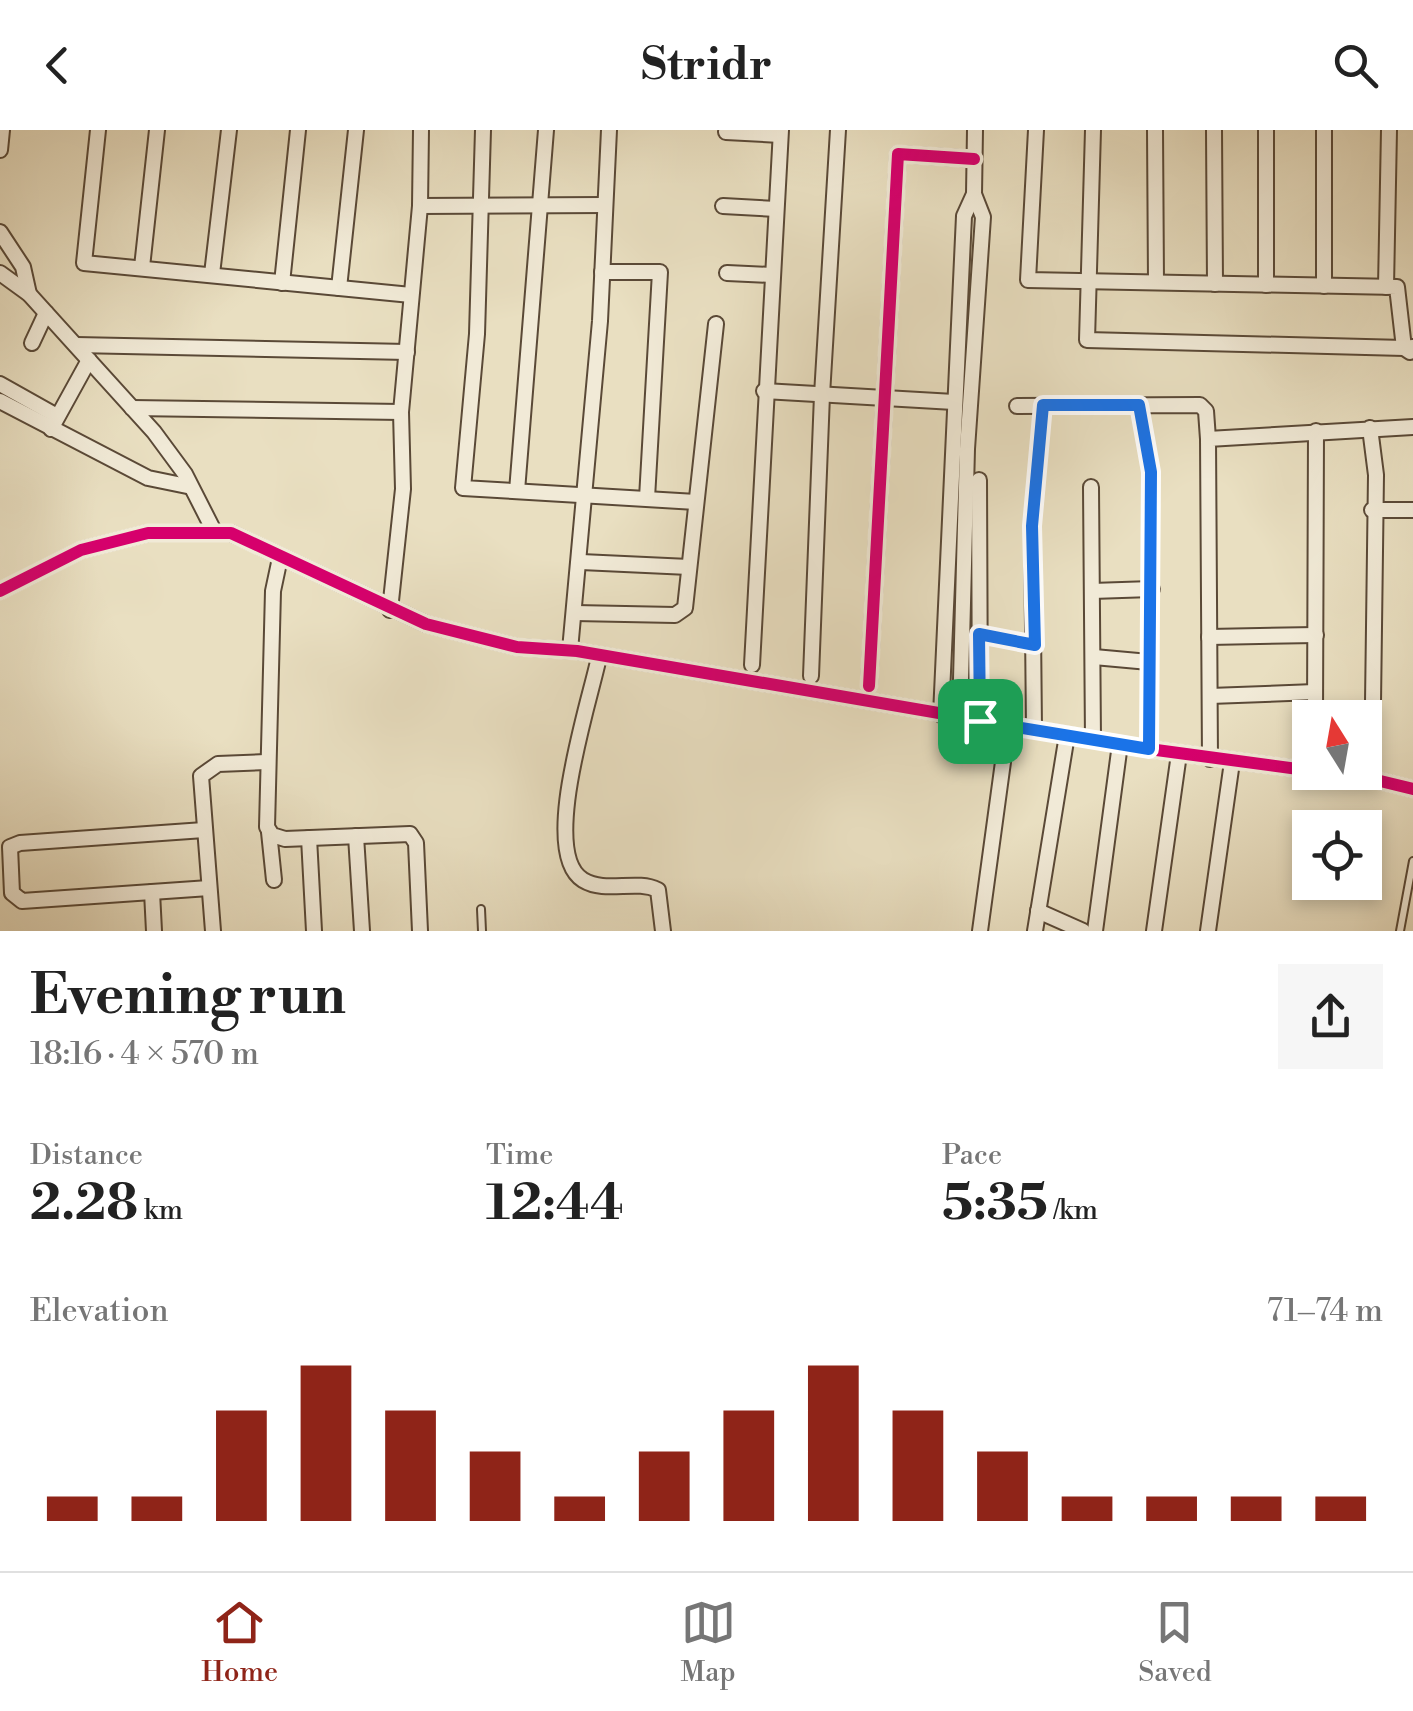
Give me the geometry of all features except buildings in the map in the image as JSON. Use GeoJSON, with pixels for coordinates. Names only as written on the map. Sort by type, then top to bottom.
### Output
{"type":"FeatureCollection","features":[{"type":"Feature","properties":{"kind":"street"},"geometry":{"type":"LineString","coordinates":[[0,150],[2,130]]}},
{"type":"Feature","properties":{"kind":"street"},"geometry":{"type":"LineString","coordinates":[[98,130],[84,263],[411,295]]}},
{"type":"Feature","properties":{"kind":"street"},"geometry":{"type":"LineString","coordinates":[[142,267],[157,130]]}},
{"type":"Feature","properties":{"kind":"street"},"geometry":{"type":"LineString","coordinates":[[212,274],[229,130]]}},
{"type":"Feature","properties":{"kind":"street"},"geometry":{"type":"LineString","coordinates":[[282,283],[298,130]]}},
{"type":"Feature","properties":{"kind":"street"},"geometry":{"type":"LineString","coordinates":[[339,288],[356,130]]}},
{"type":"Feature","properties":{"kind":"street"},"geometry":{"type":"LineString","coordinates":[[390,610],[403,489],[401,412],[420,206],[421,130]]}},
{"type":"Feature","properties":{"kind":"street"},"geometry":{"type":"LineString","coordinates":[[483,130],[477,334],[463,488],[696,502]]}},
{"type":"Feature","properties":{"kind":"street"},"geometry":{"type":"LineString","coordinates":[[517,492],[546,130]]}},
{"type":"Feature","properties":{"kind":"street"},"geometry":{"type":"LineString","coordinates":[[570,650],[586,496],[609,130]]}},
{"type":"Feature","properties":{"kind":"street"},"geometry":{"type":"LineString","coordinates":[[811,676],[838,130]]}},
{"type":"Feature","properties":{"kind":"street"},"geometry":{"type":"LineString","coordinates":[[941,714],[964,216],[974,194],[975,130]]}},
{"type":"Feature","properties":{"kind":"street"},"geometry":{"type":"LineString","coordinates":[[1036,130],[1028,280],[1087,281],[1156,282],[1396,288],[1410,350],[1087,340],[1087,281],[1093,130]]}},
{"type":"Feature","properties":{"kind":"street"},"geometry":{"type":"LineString","coordinates":[[1154,130],[1156,282]]}},
{"type":"Feature","properties":{"kind":"street"},"geometry":{"type":"LineString","coordinates":[[1214,130],[1215,284]]}},
{"type":"Feature","properties":{"kind":"street"},"geometry":{"type":"LineString","coordinates":[[1266,130],[1266,285]]}},
{"type":"Feature","properties":{"kind":"street"},"geometry":{"type":"LineString","coordinates":[[1324,130],[1324,286]]}},
{"type":"Feature","properties":{"kind":"street"},"geometry":{"type":"LineString","coordinates":[[1386,287],[1389,130]]}},
{"type":"Feature","properties":{"kind":"street"},"geometry":{"type":"LineString","coordinates":[[726,132],[780,132],[752,665]]}},
{"type":"Feature","properties":{"kind":"street"},"geometry":{"type":"LineString","coordinates":[[870,686],[882,398],[898,154],[974,159]]}},
{"type":"Feature","properties":{"kind":"street"},"geometry":{"type":"LineString","coordinates":[[960,718],[967,449],[984,216],[974,194]]}},
{"type":"Feature","properties":{"kind":"street"},"geometry":{"type":"LineString","coordinates":[[420,206],[605,205]]}},
{"type":"Feature","properties":{"kind":"street"},"geometry":{"type":"LineString","coordinates":[[723,206],[776,209]]}},
{"type":"Feature","properties":{"kind":"street"},"geometry":{"type":"LineString","coordinates":[[0,232],[22,267],[29,294]]}},
{"type":"Feature","properties":{"kind":"street"},"geometry":{"type":"LineString","coordinates":[[602,272],[660,272],[647,498]]}},
{"type":"Feature","properties":{"kind":"street"},"geometry":{"type":"LineString","coordinates":[[727,272],[772,275]]}},
{"type":"Feature","properties":{"kind":"street"},"geometry":{"type":"LineString","coordinates":[[1,276],[29,294],[132,408],[185,474],[187,486],[215,533]]}},
{"type":"Feature","properties":{"kind":"street"},"geometry":{"type":"LineString","coordinates":[[32,343],[46,313]]}},
{"type":"Feature","properties":{"kind":"street"},"geometry":{"type":"LineString","coordinates":[[575,613],[675,615],[685,608],[716,324]]}},
{"type":"Feature","properties":{"kind":"street"},"geometry":{"type":"LineString","coordinates":[[76,345],[407,352]]}},
{"type":"Feature","properties":{"kind":"street"},"geometry":{"type":"LineString","coordinates":[[54,422],[89,360]]}},
{"type":"Feature","properties":{"kind":"street"},"geometry":{"type":"LineString","coordinates":[[0,384],[54,422],[148,478],[187,486]]}},
{"type":"Feature","properties":{"kind":"street"},"geometry":{"type":"LineString","coordinates":[[764,392],[954,402]]}},
{"type":"Feature","properties":{"kind":"street"},"geometry":{"type":"LineString","coordinates":[[0,401],[54,422]]}},
{"type":"Feature","properties":{"kind":"street"},"geometry":{"type":"LineString","coordinates":[[1034,730],[1032,526],[1043,405]]}},
{"type":"Feature","properties":{"kind":"street"},"geometry":{"type":"LineString","coordinates":[[1139,405],[1150,454],[1149,749]]}},
{"type":"Feature","properties":{"kind":"street"},"geometry":{"type":"LineString","coordinates":[[1017,406],[1200,405],[1206,411],[1210,759]]}},
{"type":"Feature","properties":{"kind":"street"},"geometry":{"type":"LineString","coordinates":[[132,408],[401,412]]}},
{"type":"Feature","properties":{"kind":"street"},"geometry":{"type":"LineString","coordinates":[[1370,428],[1376,475],[1372,510],[1372,700]]}},
{"type":"Feature","properties":{"kind":"street"},"geometry":{"type":"LineString","coordinates":[[1208,440],[1413,428]]}},
{"type":"Feature","properties":{"kind":"street"},"geometry":{"type":"LineString","coordinates":[[1315,700],[1316,432]]}},
{"type":"Feature","properties":{"kind":"street"},"geometry":{"type":"LineString","coordinates":[[979,480],[980,721]]}},
{"type":"Feature","properties":{"kind":"street"},"geometry":{"type":"LineString","coordinates":[[1091,487],[1093,740]]}},
{"type":"Feature","properties":{"kind":"street"},"geometry":{"type":"LineString","coordinates":[[1372,510],[1413,510]]}},
{"type":"Feature","properties":{"kind":"street"},"geometry":{"type":"LineString","coordinates":[[0,591],[80,550],[148,533],[230,534],[390,610],[517,647],[570,650],[1066,736],[1292,770]]}},
{"type":"Feature","properties":{"kind":"street"},"geometry":{"type":"LineString","coordinates":[[274,880],[266,762],[273,591],[280,558]]}},
{"type":"Feature","properties":{"kind":"street"},"geometry":{"type":"LineString","coordinates":[[580,562],[689,567]]}},
{"type":"Feature","properties":{"kind":"street"},"geometry":{"type":"LineString","coordinates":[[1092,591],[1152,590]]}},
{"type":"Feature","properties":{"kind":"street"},"geometry":{"type":"LineString","coordinates":[[979,634],[1035,645]]}},
{"type":"Feature","properties":{"kind":"street"},"geometry":{"type":"LineString","coordinates":[[1209,637],[1316,635]]}},
{"type":"Feature","properties":{"kind":"street"},"geometry":{"type":"LineString","coordinates":[[600,657],[567,804],[564,850],[570,866],[586,882],[658,890],[663,931]]}},
{"type":"Feature","properties":{"kind":"street"},"geometry":{"type":"LineString","coordinates":[[1094,657],[1150,662]]}},
{"type":"Feature","properties":{"kind":"street"},"geometry":{"type":"LineString","coordinates":[[1210,696],[1315,692]]}},
{"type":"Feature","properties":{"kind":"street"},"geometry":{"type":"LineString","coordinates":[[980,931],[1004,762],[998,724]]}},
{"type":"Feature","properties":{"kind":"street"},"geometry":{"type":"LineString","coordinates":[[1035,931],[1066,736]]}},
{"type":"Feature","properties":{"kind":"street"},"geometry":{"type":"LineString","coordinates":[[1096,931],[1120,744]]}},
{"type":"Feature","properties":{"kind":"street"},"geometry":{"type":"LineString","coordinates":[[1154,931],[1179,754]]}},
{"type":"Feature","properties":{"kind":"street"},"geometry":{"type":"LineString","coordinates":[[213,931],[200,784],[204,771],[218,764],[266,762]]}},
{"type":"Feature","properties":{"kind":"street"},"geometry":{"type":"LineString","coordinates":[[1208,931],[1232,762]]}},
{"type":"Feature","properties":{"kind":"street"},"geometry":{"type":"LineString","coordinates":[[1382,781],[1413,789]]}},
{"type":"Feature","properties":{"kind":"street"},"geometry":{"type":"LineString","coordinates":[[204,830],[10,847],[14,900],[209,888]]}},
{"type":"Feature","properties":{"kind":"street"},"geometry":{"type":"LineString","coordinates":[[269,832],[285,840],[405,833],[414,838],[420,931]]}},
{"type":"Feature","properties":{"kind":"street"},"geometry":{"type":"LineString","coordinates":[[356,836],[362,931]]}},
{"type":"Feature","properties":{"kind":"street"},"geometry":{"type":"LineString","coordinates":[[309,838],[314,931]]}},
{"type":"Feature","properties":{"kind":"street"},"geometry":{"type":"LineString","coordinates":[[152,892],[154,931]]}},
{"type":"Feature","properties":{"kind":"street"},"geometry":{"type":"LineString","coordinates":[[1038,910],[1084,931]]}},
{"type":"Feature","properties":{"kind":"lane"},"geometry":{"type":"LineString","coordinates":[[1400,931],[1413,861]]}},
{"type":"Feature","properties":{"kind":"lane"},"geometry":{"type":"LineString","coordinates":[[481,909],[482,931]]}},
{"type":"Feature","properties":{"kind":"cycle path"},"geometry":{"type":"LineString","coordinates":[[869,686],[898,154],[974,159]]}},
{"type":"Feature","properties":{"kind":"cycle path"},"geometry":{"type":"LineString","coordinates":[[0,591],[81,550],[148,533],[231,533],[426,624],[517,647],[577,651],[1149,749],[1372,779],[1413,789]]}},
{"type":"Feature","properties":{"kind":"route"},"geometry":{"type":"LineString","coordinates":[[1043,405],[1139,405],[1151,472],[1149,749],[980,721],[979,634],[1035,645],[1032,526],[1043,405]]}}]}
